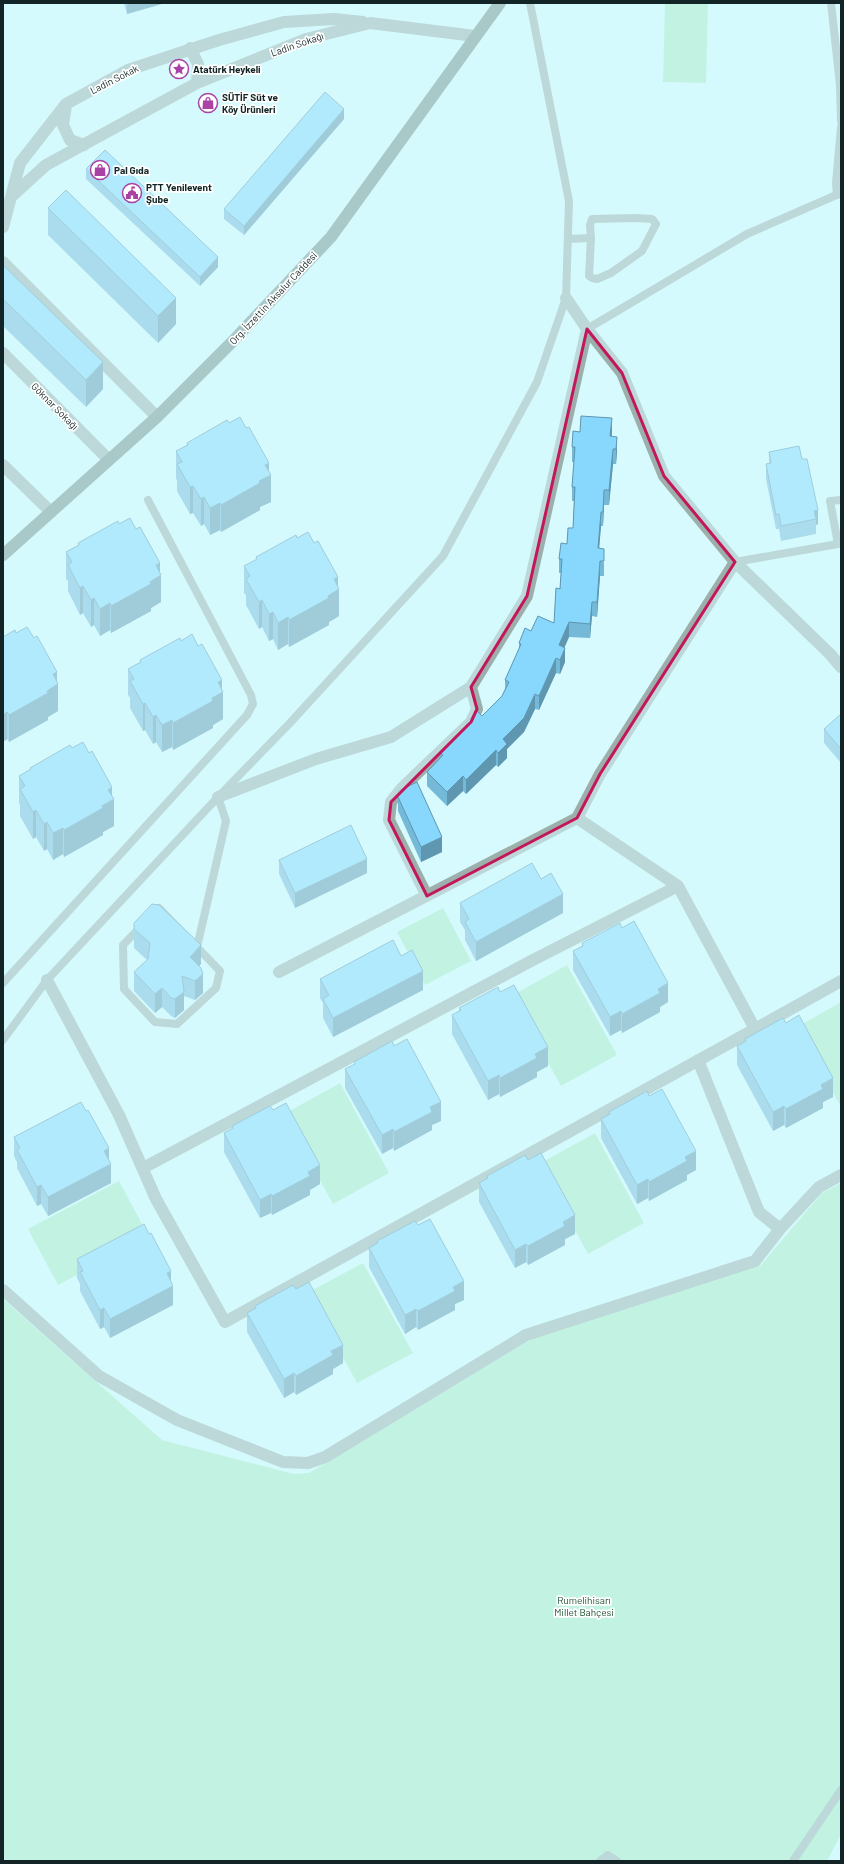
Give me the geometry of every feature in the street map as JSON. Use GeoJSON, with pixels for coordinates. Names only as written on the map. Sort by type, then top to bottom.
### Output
{"type":"FeatureCollection","features":[{"type":"Feature","properties":{"kind":"main road","name":"Org. İzzettin Aksalur Caddesi"},"geometry":{"type":"LineString","coordinates":[[3,555],[108,459],[157,417],[232,342],[331,237],[500,3]]}},
{"type":"Feature","properties":{"kind":"street","name":"Ladin Sokak"},"geometry":{"type":"LineString","coordinates":[[3,227],[7,195],[20,163],[66,104],[128,70],[190,48],[284,22],[334,18],[370,23]]}},
{"type":"Feature","properties":{"kind":"street","name":"Ladin Sokağı"},"geometry":{"type":"LineString","coordinates":[[7,195],[46,166],[197,83],[306,39],[370,23],[475,36]]}},
{"type":"Feature","properties":{"kind":"street"},"geometry":{"type":"LineString","coordinates":[[190,48],[198,64],[197,83]]}},
{"type":"Feature","properties":{"kind":"street"},"geometry":{"type":"LineString","coordinates":[[66,104],[63,125],[70,140],[84,145]]}},
{"type":"Feature","properties":{"kind":"street"},"geometry":{"type":"LineString","coordinates":[[3,262],[157,417]]}},
{"type":"Feature","properties":{"kind":"street"},"geometry":{"type":"LineString","coordinates":[[566,298],[587,329],[622,373],[664,476],[735,562],[830,654],[841,667]]}},
{"type":"Feature","properties":{"kind":"street"},"geometry":{"type":"LineString","coordinates":[[218,797],[316,759],[391,737],[471,687],[527,596],[587,329]]}},
{"type":"Feature","properties":{"kind":"street","name":"Göknar Sokağı"},"geometry":{"type":"LineString","coordinates":[[3,353],[108,459]]}},
{"type":"Feature","properties":{"kind":"street"},"geometry":{"type":"LineString","coordinates":[[3,465],[51,512]]}},
{"type":"Feature","properties":{"kind":"street"},"geometry":{"type":"LineString","coordinates":[[279,972],[577,818],[600,774],[735,562]]}},
{"type":"Feature","properties":{"kind":"street"},"geometry":{"type":"LineString","coordinates":[[427,896],[389,820],[391,802],[402,788],[471,722],[477,709],[471,687]]}},
{"type":"Feature","properties":{"kind":"street"},"geometry":{"type":"LineString","coordinates":[[577,818],[678,886],[755,1029]]}},
{"type":"Feature","properties":{"kind":"street"},"geometry":{"type":"LineString","coordinates":[[143,1168],[496,980],[678,886]]}},
{"type":"Feature","properties":{"kind":"street"},"geometry":{"type":"LineString","coordinates":[[47,980],[119,1115],[156,1199],[225,1322],[841,981]]}},
{"type":"Feature","properties":{"kind":"street"},"geometry":{"type":"LineString","coordinates":[[698,1060],[759,1212],[780,1229]]}},
{"type":"Feature","properties":{"kind":"street"},"geometry":{"type":"LineString","coordinates":[[3,1290],[99,1376],[106,1380],[177,1420],[283,1462],[308,1462],[325,1457],[526,1335],[755,1261],[780,1229],[819,1187],[841,1175]]}},
{"type":"Feature","properties":{"kind":"lane"},"geometry":{"type":"LineString","coordinates":[[3,1040],[47,980],[218,797],[289,724],[443,556],[537,382],[566,298],[569,201],[530,3]]}},
{"type":"Feature","properties":{"kind":"lane"},"geometry":{"type":"LineString","coordinates":[[831,3],[840,84],[841,121]]}},
{"type":"Feature","properties":{"kind":"lane"},"geometry":{"type":"LineString","coordinates":[[587,329],[747,234],[839,194],[836,183],[841,127]]}},
{"type":"Feature","properties":{"kind":"lane"},"geometry":{"type":"LineString","coordinates":[[592,219],[652,219],[656,224],[642,251],[611,273],[597,279],[589,276],[591,238],[590,225],[592,219]]}},
{"type":"Feature","properties":{"kind":"lane"},"geometry":{"type":"LineString","coordinates":[[568,239],[591,238]]}},
{"type":"Feature","properties":{"kind":"lane"},"geometry":{"type":"LineString","coordinates":[[3,983],[247,715],[253,704],[251,695],[148,500]]}},
{"type":"Feature","properties":{"kind":"lane"},"geometry":{"type":"LineString","coordinates":[[735,562],[838,544],[830,501],[841,500]]}},
{"type":"Feature","properties":{"kind":"lane"},"geometry":{"type":"LineString","coordinates":[[197,947],[226,821],[218,797]]}},
{"type":"Feature","properties":{"kind":"lane"},"geometry":{"type":"LineString","coordinates":[[159,908],[197,947],[220,971],[216,988],[177,1024],[155,1022],[124,989],[123,946],[159,908]]}},
{"type":"Feature","properties":{"kind":"lane"},"geometry":{"type":"LineString","coordinates":[[793,1861],[841,1790]]}},
{"type":"Feature","properties":{"kind":"lane"},"geometry":{"type":"LineString","coordinates":[[600,1861],[608,1856],[617,1861]]}},
{"type":"Feature","properties":{"kind":"highlighted area"},"geometry":{"type":"Polygon","coordinates":[[[587,329],[622,373],[664,476],[735,562],[600,774],[577,818],[427,896],[389,820],[391,802],[471,722],[477,709],[471,687],[527,596],[587,329]]]}},
{"type":"Feature","properties":{"kind":"green space"},"geometry":{"type":"Polygon","coordinates":[[[665,3],[708,3],[706,83],[663,82],[665,3]]]}},
{"type":"Feature","properties":{"kind":"green space"},"geometry":{"type":"Polygon","coordinates":[[[443,908],[471,961],[425,985],[397,932],[443,908]]]}},
{"type":"Feature","properties":{"kind":"green space"},"geometry":{"type":"Polygon","coordinates":[[[567,965],[617,1055],[561,1086],[511,996],[567,965]]]}},
{"type":"Feature","properties":{"kind":"green space"},"geometry":{"type":"Polygon","coordinates":[[[841,1002],[841,1107],[797,1027],[841,1002]]]}},
{"type":"Feature","properties":{"kind":"green space"},"geometry":{"type":"Polygon","coordinates":[[[340,1083],[389,1173],[333,1204],[284,1114],[340,1083]]]}},
{"type":"Feature","properties":{"kind":"green space"},"geometry":{"type":"Polygon","coordinates":[[[595,1133],[644,1223],[588,1254],[539,1164],[595,1133]]]}},
{"type":"Feature","properties":{"kind":"green space"},"geometry":{"type":"Polygon","coordinates":[[[119,1181],[149,1237],[58,1285],[28,1229],[119,1181]]]}},
{"type":"Feature","properties":{"kind":"green space","name":"Rumelihisarı Millet Bahçesi"},"geometry":{"type":"Polygon","coordinates":[[[841,1183],[841,1834],[827,1861],[3,1861],[3,1299],[162,1440],[294,1474],[309,1473],[535,1337],[761,1265],[822,1193],[841,1183]]]}},
{"type":"Feature","properties":{"kind":"green space"},"geometry":{"type":"Polygon","coordinates":[[[363,1263],[413,1353],[357,1383],[307,1293],[363,1263]]]}},
{"type":"Feature","properties":{"kind":"building"},"geometry":{"type":"Polygon","coordinates":[[[325,92],[344,109],[244,226],[224,209],[325,92]]]}},
{"type":"Feature","properties":{"kind":"building"},"geometry":{"type":"Polygon","coordinates":[[[105,150],[218,257],[200,277],[86,169],[105,150]]]}},
{"type":"Feature","properties":{"kind":"building"},"geometry":{"type":"Polygon","coordinates":[[[66,190],[176,298],[158,316],[48,208],[66,190]]]}},
{"type":"Feature","properties":{"kind":"building"},"geometry":{"type":"Polygon","coordinates":[[[3,265],[103,362],[86,380],[3,299],[3,265]]]}},
{"type":"Feature","properties":{"kind":"building"},"geometry":{"type":"Polygon","coordinates":[[[581,416],[612,418],[610,436],[617,437],[616,449],[613,449],[609,490],[604,490],[603,512],[601,512],[598,548],[604,549],[604,561],[600,561],[597,602],[592,602],[590,624],[569,622],[559,645],[565,648],[560,660],[556,658],[539,696],[535,694],[524,718],[503,739],[507,744],[498,753],[496,750],[466,780],[463,776],[447,792],[427,772],[443,755],[440,753],[468,725],[466,723],[477,711],[482,716],[502,696],[509,682],[505,680],[521,644],[519,643],[525,628],[531,631],[538,616],[554,623],[556,588],[560,589],[562,559],[559,559],[561,543],[567,544],[568,528],[573,528],[575,487],[572,487],[575,447],[572,447],[573,431],[580,432],[581,416]]]}},
{"type":"Feature","properties":{"kind":"building"},"geometry":{"type":"Polygon","coordinates":[[[240,417],[246,428],[249,427],[269,463],[265,465],[271,475],[259,481],[260,483],[221,505],[220,503],[210,508],[204,497],[201,499],[193,486],[190,487],[177,464],[182,462],[176,451],[227,420],[229,423],[240,417]]]}},
{"type":"Feature","properties":{"kind":"building"},"geometry":{"type":"Polygon","coordinates":[[[799,446],[802,459],[807,459],[818,510],[814,511],[816,519],[781,526],[779,514],[776,515],[766,464],[771,463],[769,452],[799,446]]]}},
{"type":"Feature","properties":{"kind":"building"},"geometry":{"type":"Polygon","coordinates":[[[130,518],[136,529],[140,527],[160,563],[156,565],[161,575],[150,582],[151,584],[111,606],[110,603],[100,609],[94,598],[91,600],[83,586],[80,588],[68,565],[72,562],[66,552],[79,545],[78,543],[118,521],[119,524],[130,518]]]}},
{"type":"Feature","properties":{"kind":"building"},"geometry":{"type":"Polygon","coordinates":[[[308,532],[314,543],[318,541],[338,577],[334,579],[339,589],[328,596],[329,598],[289,620],[288,617],[278,623],[273,612],[269,614],[262,600],[259,602],[246,579],[250,576],[244,566],[257,559],[256,557],[296,535],[297,538],[308,532]]]}},
{"type":"Feature","properties":{"kind":"building"},"geometry":{"type":"Polygon","coordinates":[[[27,627],[34,638],[37,636],[57,672],[53,674],[58,684],[47,691],[48,693],[9,715],[7,712],[3,715],[3,637],[15,630],[16,633],[27,627]]]}},
{"type":"Feature","properties":{"kind":"building"},"geometry":{"type":"Polygon","coordinates":[[[192,634],[198,646],[202,644],[222,680],[218,682],[223,692],[212,698],[213,701],[173,723],[172,720],[162,725],[156,715],[153,717],[145,703],[143,704],[130,681],[134,679],[128,669],[141,662],[140,660],[180,638],[181,641],[192,634]]]}},
{"type":"Feature","properties":{"kind":"building"},"geometry":{"type":"Polygon","coordinates":[[[841,714],[841,749],[824,729],[841,714]]]}},
{"type":"Feature","properties":{"kind":"building"},"geometry":{"type":"Polygon","coordinates":[[[83,742],[89,753],[92,751],[112,787],[108,790],[114,799],[102,806],[103,808],[64,830],[63,828],[53,833],[47,822],[44,824],[36,810],[33,812],[20,789],[25,786],[19,776],[70,745],[72,748],[83,742]]]}},
{"type":"Feature","properties":{"kind":"building"},"geometry":{"type":"Polygon","coordinates":[[[417,782],[442,837],[421,847],[398,797],[398,791],[417,782]]]}},
{"type":"Feature","properties":{"kind":"building"},"geometry":{"type":"Polygon","coordinates":[[[351,825],[367,859],[295,893],[279,860],[351,825]]]}},
{"type":"Feature","properties":{"kind":"building"},"geometry":{"type":"Polygon","coordinates":[[[532,863],[541,879],[551,873],[563,894],[476,942],[465,922],[469,919],[460,903],[532,863]]]}},
{"type":"Feature","properties":{"kind":"building"},"geometry":{"type":"Polygon","coordinates":[[[152,904],[159,905],[201,945],[190,957],[201,968],[203,974],[195,981],[182,976],[184,992],[175,999],[171,998],[162,988],[155,994],[134,972],[148,959],[150,943],[134,929],[134,923],[152,904]]]}},
{"type":"Feature","properties":{"kind":"building"},"geometry":{"type":"Polygon","coordinates":[[[634,921],[668,983],[658,989],[660,993],[622,1014],[621,1011],[610,1017],[573,951],[583,946],[582,943],[620,923],[622,928],[634,921]]]}},
{"type":"Feature","properties":{"kind":"building"},"geometry":{"type":"Polygon","coordinates":[[[393,940],[401,956],[412,950],[423,971],[333,1018],[323,999],[329,995],[320,979],[393,940]]]}},
{"type":"Feature","properties":{"kind":"building"},"geometry":{"type":"Polygon","coordinates":[[[514,985],[548,1047],[535,1054],[537,1058],[500,1078],[499,1075],[488,1081],[452,1015],[461,1010],[459,1008],[498,987],[500,992],[514,985]]]}},
{"type":"Feature","properties":{"kind":"building"},"geometry":{"type":"Polygon","coordinates":[[[799,1015],[833,1078],[821,1085],[823,1089],[786,1109],[784,1106],[773,1112],[737,1046],[746,1041],[745,1039],[783,1018],[786,1023],[799,1015]]]}},
{"type":"Feature","properties":{"kind":"building"},"geometry":{"type":"Polygon","coordinates":[[[407,1039],[441,1102],[430,1107],[432,1112],[394,1132],[393,1129],[382,1135],[345,1069],[355,1064],[354,1062],[392,1041],[394,1046],[407,1039]]]}},
{"type":"Feature","properties":{"kind":"building"},"geometry":{"type":"Polygon","coordinates":[[[662,1089],[696,1151],[685,1157],[687,1161],[649,1182],[648,1179],[637,1185],[601,1119],[610,1114],[609,1112],[647,1091],[649,1096],[662,1089]]]}},
{"type":"Feature","properties":{"kind":"building"},"geometry":{"type":"Polygon","coordinates":[[[81,1102],[86,1111],[88,1110],[109,1148],[104,1151],[111,1164],[48,1197],[41,1185],[37,1187],[17,1150],[20,1148],[14,1137],[81,1102]]]}},
{"type":"Feature","properties":{"kind":"building"},"geometry":{"type":"Polygon","coordinates":[[[286,1103],[320,1165],[308,1172],[310,1176],[272,1196],[271,1194],[260,1200],[224,1133],[233,1128],[232,1126],[270,1106],[273,1110],[286,1103]]]}},
{"type":"Feature","properties":{"kind":"building"},"geometry":{"type":"Polygon","coordinates":[[[541,1153],[575,1215],[563,1222],[565,1226],[528,1246],[526,1244],[515,1250],[479,1183],[488,1178],[487,1176],[525,1155],[528,1160],[541,1153]]]}},
{"type":"Feature","properties":{"kind":"building"},"geometry":{"type":"Polygon","coordinates":[[[430,1219],[464,1281],[453,1287],[455,1291],[418,1311],[416,1309],[405,1315],[369,1248],[378,1243],[377,1241],[415,1221],[418,1225],[430,1219]]]}},
{"type":"Feature","properties":{"kind":"building"},"geometry":{"type":"Polygon","coordinates":[[[144,1224],[149,1234],[151,1233],[171,1271],[167,1273],[173,1286],[110,1319],[104,1308],[100,1310],[80,1272],[83,1271],[77,1259],[144,1224]]]}},
{"type":"Feature","properties":{"kind":"building"},"geometry":{"type":"Polygon","coordinates":[[[309,1282],[343,1345],[331,1351],[333,1355],[296,1376],[294,1373],[284,1379],[247,1313],[256,1308],[255,1306],[293,1285],[296,1289],[309,1282]]]}},
{"type":"Feature","properties":{"kind":"place","name":"Atatürk Heykeli"},"geometry":{"type":"Point","coordinates":[179,69]}},
{"type":"Feature","properties":{"kind":"place","name":"SÜTİF Süt ve Köy Ürünleri"},"geometry":{"type":"Point","coordinates":[208,103]}},
{"type":"Feature","properties":{"kind":"place","name":"Pal Gıda"},"geometry":{"type":"Point","coordinates":[100,170]}},
{"type":"Feature","properties":{"kind":"place","name":"PTT Yenilevent Şube"},"geometry":{"type":"Point","coordinates":[132,193]}}]}
